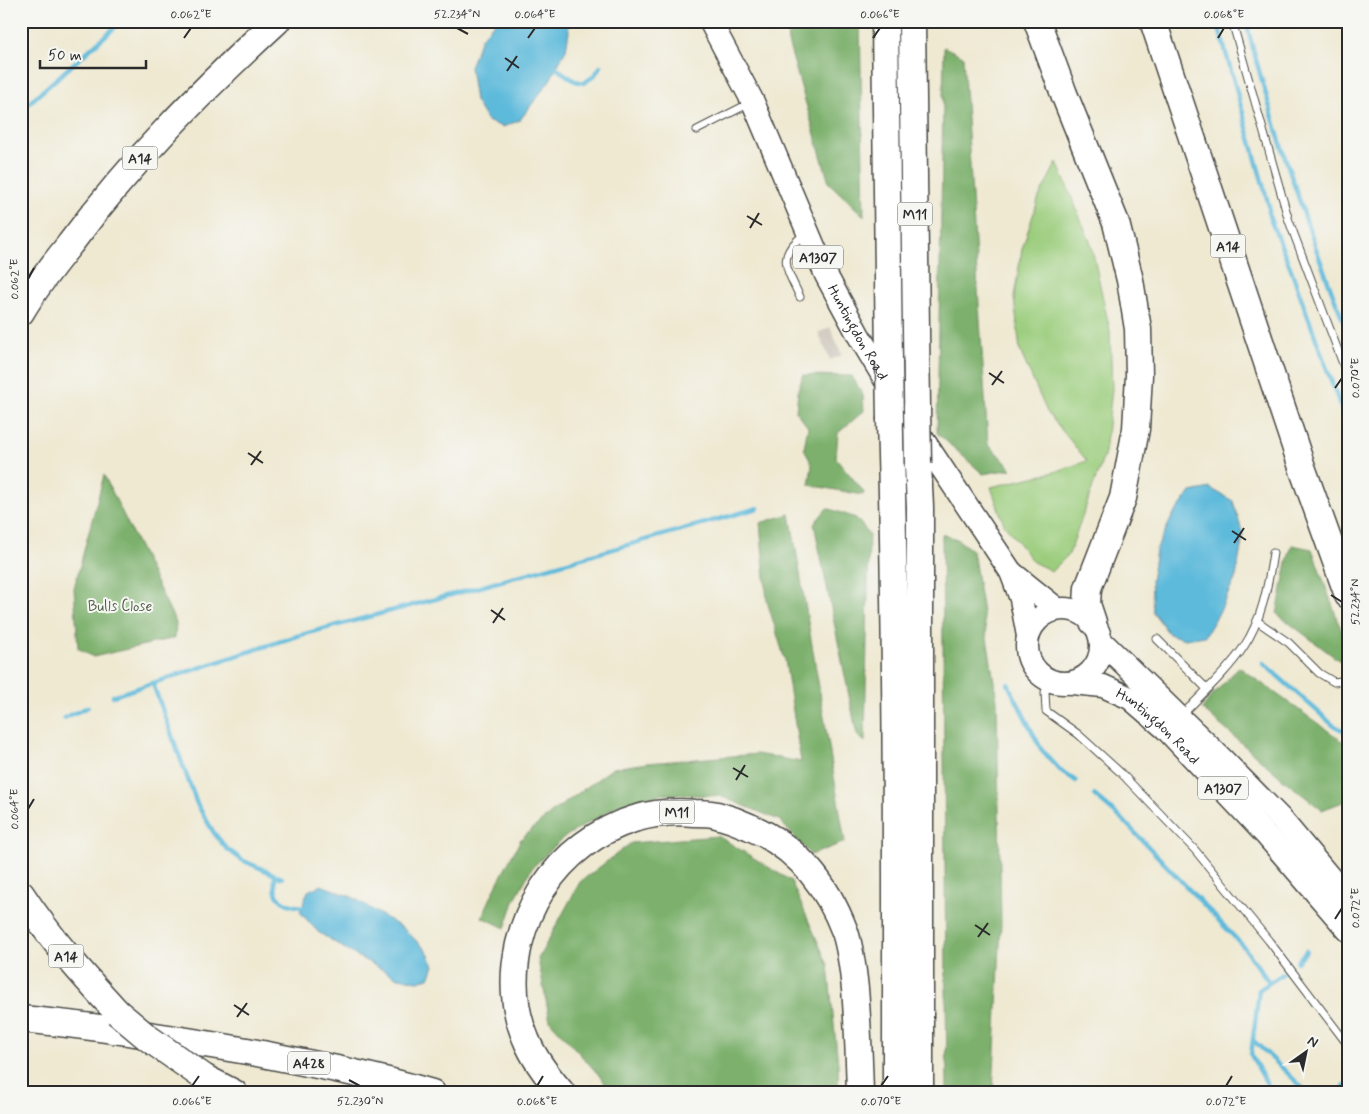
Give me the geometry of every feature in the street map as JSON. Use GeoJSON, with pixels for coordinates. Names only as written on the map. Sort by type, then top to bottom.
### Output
{"type":"FeatureCollection","features":[{"type":"Feature","properties":{"kind":"highway","name":"A14"},"geometry":{"type":"LineString","coordinates":[[21,312],[99,204],[167,128],[227,67],[277,21]]}},
{"type":"Feature","properties":{"kind":"highway","name":"M11"},"geometry":{"type":"LineString","coordinates":[[885,21],[888,362],[892,502],[896,839],[896,1093]]}},
{"type":"Feature","properties":{"kind":"highway","name":"M11"},"geometry":{"type":"LineString","coordinates":[[912,21],[920,508],[920,1093]]}},
{"type":"Feature","properties":{"kind":"highway"},"geometry":{"type":"LineString","coordinates":[[1037,21],[1116,223],[1130,280],[1138,329],[1139,375],[1136,429],[1123,498],[1088,588],[1087,604],[1097,632]]}},
{"type":"Feature","properties":{"kind":"highway","name":"A14"},"geometry":{"type":"LineString","coordinates":[[1153,21],[1303,470],[1348,595]]}},
{"type":"Feature","properties":{"kind":"highway","name":"M11"},"geometry":{"type":"LineString","coordinates":[[562,1093],[545,1073],[525,1038],[516,1003],[515,968],[526,921],[533,904],[550,877],[585,842],[630,819],[666,812],[681,812],[715,814],[766,834],[795,854],[819,883],[845,933],[852,961],[859,1029],[860,1093]]}},
{"type":"Feature","properties":{"kind":"highway","name":"A14"},"geometry":{"type":"LineString","coordinates":[[21,894],[43,927],[72,964],[117,1012],[148,1038],[205,1078],[234,1093]]}},
{"type":"Feature","properties":{"kind":"highway","name":"A428"},"geometry":{"type":"LineString","coordinates":[[21,1019],[88,1025],[184,1040],[398,1082],[432,1093]]}},
{"type":"Feature","properties":{"kind":"main road","name":"Huntingdon Road"},"geometry":{"type":"LineString","coordinates":[[710,21],[753,102],[826,275],[904,411],[1011,572],[1021,599],[1028,636]]}},
{"type":"Feature","properties":{"kind":"main road","name":"Huntingdon Road"},"geometry":{"type":"LineString","coordinates":[[1011,572],[1057,610]]}},
{"type":"Feature","properties":{"kind":"main road"},"geometry":{"type":"LineString","coordinates":[[1057,610],[1076,611],[1097,632],[1101,655],[1096,666],[1087,676],[1072,683],[1061,684],[1050,681],[1037,672],[1030,662],[1027,649],[1028,636],[1038,619],[1057,610]]}},
{"type":"Feature","properties":{"kind":"main road","name":"Huntingdon Road"},"geometry":{"type":"LineString","coordinates":[[1097,632],[1281,819],[1348,898]]}},
{"type":"Feature","properties":{"kind":"main road","name":"Huntingdon Road"},"geometry":{"type":"LineString","coordinates":[[1072,683],[1103,686],[1130,698],[1166,729],[1267,836],[1348,930]]}},
{"type":"Feature","properties":{"kind":"lane"},"geometry":{"type":"LineString","coordinates":[[1232,21],[1289,221],[1348,377]]}},
{"type":"Feature","properties":{"kind":"lane"},"geometry":{"type":"LineString","coordinates":[[697,130],[753,102]]}},
{"type":"Feature","properties":{"kind":"lane"},"geometry":{"type":"LineString","coordinates":[[800,298],[785,261],[786,254],[796,241],[807,232]]}},
{"type":"Feature","properties":{"kind":"lane"},"geometry":{"type":"LineString","coordinates":[[1180,718],[1243,648],[1257,621],[1267,588],[1273,553]]}},
{"type":"Feature","properties":{"kind":"lane"},"geometry":{"type":"LineString","coordinates":[[1257,621],[1289,643],[1319,673],[1334,682],[1348,680]]}},
{"type":"Feature","properties":{"kind":"lane"},"geometry":{"type":"LineString","coordinates":[[1157,639],[1208,689]]}},
{"type":"Feature","properties":{"kind":"lane"},"geometry":{"type":"LineString","coordinates":[[1050,681],[1046,692],[1046,711],[1078,734],[1121,773],[1195,850],[1269,941],[1348,1045]]}},
{"type":"Feature","properties":{"kind":"shaded area"},"geometry":{"type":"Polygon","coordinates":[[[830,327],[842,355],[830,360],[818,333],[830,327]]]}},
{"type":"Feature","properties":{"kind":"green space"},"geometry":{"type":"Polygon","coordinates":[[[786,21],[860,21],[864,216],[829,183],[788,42],[786,21]]]}},
{"type":"Feature","properties":{"kind":"green space"},"geometry":{"type":"Polygon","coordinates":[[[944,47],[963,56],[988,444],[1012,469],[983,474],[937,433],[944,47]]]}},
{"type":"Feature","properties":{"kind":"green space"},"geometry":{"type":"Polygon","coordinates":[[[1057,162],[1091,244],[1110,331],[1112,389],[1105,453],[1069,554],[1052,571],[1033,562],[1004,524],[991,487],[1054,472],[1087,461],[1047,412],[1020,351],[1014,297],[1022,249],[1039,197],[1057,162]]]}},
{"type":"Feature","properties":{"kind":"green space"},"geometry":{"type":"Polygon","coordinates":[[[803,375],[852,376],[863,395],[864,411],[838,433],[836,458],[864,492],[863,495],[809,485],[812,465],[804,448],[808,427],[796,412],[798,390],[803,375]]]}},
{"type":"Feature","properties":{"kind":"green space","name":"Bulls Close"},"geometry":{"type":"Polygon","coordinates":[[[104,475],[176,623],[175,638],[93,657],[78,648],[74,588],[104,475]]]}},
{"type":"Feature","properties":{"kind":"green space"},"geometry":{"type":"Polygon","coordinates":[[[827,508],[856,518],[869,534],[865,742],[857,735],[814,524],[827,508]]]}},
{"type":"Feature","properties":{"kind":"green space"},"geometry":{"type":"Polygon","coordinates":[[[790,514],[845,842],[811,855],[779,820],[720,796],[664,794],[617,806],[563,838],[532,868],[515,899],[505,928],[482,917],[521,839],[551,813],[613,768],[647,763],[757,754],[801,762],[785,660],[767,601],[760,523],[790,514]]]}},
{"type":"Feature","properties":{"kind":"green space"},"geometry":{"type":"Polygon","coordinates":[[[942,534],[957,539],[973,551],[997,700],[1001,923],[993,1093],[947,1093],[942,534]]]}},
{"type":"Feature","properties":{"kind":"green space"},"geometry":{"type":"Polygon","coordinates":[[[1292,545],[1312,549],[1346,643],[1341,662],[1277,614],[1292,545]]]}},
{"type":"Feature","properties":{"kind":"green space"},"geometry":{"type":"Polygon","coordinates":[[[1239,667],[1348,745],[1348,800],[1322,810],[1285,781],[1202,709],[1239,667]]]}},
{"type":"Feature","properties":{"kind":"green space"},"geometry":{"type":"Polygon","coordinates":[[[718,836],[791,881],[828,965],[839,1093],[612,1093],[598,1074],[550,1021],[538,959],[580,882],[631,843],[718,836]]]}},
{"type":"Feature","properties":{"kind":"water"},"geometry":{"type":"Polygon","coordinates":[[[496,21],[568,21],[569,32],[566,50],[550,80],[520,120],[503,127],[487,121],[475,101],[470,67],[481,38],[496,21]]]}},
{"type":"Feature","properties":{"kind":"water"},"geometry":{"type":"Polygon","coordinates":[[[1210,488],[1233,501],[1243,535],[1236,577],[1220,611],[1205,636],[1185,639],[1169,634],[1153,612],[1151,581],[1156,550],[1173,515],[1191,492],[1210,488]]]}},
{"type":"Feature","properties":{"kind":"water"},"geometry":{"type":"Polygon","coordinates":[[[321,885],[352,897],[404,929],[427,951],[434,966],[429,978],[418,981],[398,978],[318,932],[300,912],[308,891],[321,885]]]}},
{"type":"Feature","properties":{"kind":"waterway"},"geometry":{"type":"LineString","coordinates":[[21,110],[122,21]]}},
{"type":"Feature","properties":{"kind":"waterway"},"geometry":{"type":"LineString","coordinates":[[1217,21],[1269,206],[1269,216],[1290,267],[1348,427]]}},
{"type":"Feature","properties":{"kind":"waterway"},"geometry":{"type":"LineString","coordinates":[[1246,21],[1261,78],[1294,184],[1348,332]]}},
{"type":"Feature","properties":{"kind":"waterway"},"geometry":{"type":"LineString","coordinates":[[556,68],[575,81],[584,83],[594,76],[601,66]]}},
{"type":"Feature","properties":{"kind":"waterway"},"geometry":{"type":"LineString","coordinates":[[113,696],[297,636],[473,589],[758,508]]}},
{"type":"Feature","properties":{"kind":"waterway"},"geometry":{"type":"LineString","coordinates":[[1263,663],[1333,725],[1348,733]]}},
{"type":"Feature","properties":{"kind":"waterway"},"geometry":{"type":"LineString","coordinates":[[153,684],[197,804],[214,833],[226,848],[242,860],[282,878]]}},
{"type":"Feature","properties":{"kind":"waterway"},"geometry":{"type":"LineString","coordinates":[[1008,684],[1041,749],[1060,770],[1076,781]]}},
{"type":"Feature","properties":{"kind":"waterway"},"geometry":{"type":"LineString","coordinates":[[64,718],[88,707]]}},
{"type":"Feature","properties":{"kind":"waterway"},"geometry":{"type":"LineString","coordinates":[[1094,795],[1122,819],[1243,946],[1269,982]]}},
{"type":"Feature","properties":{"kind":"waterway"},"geometry":{"type":"LineString","coordinates":[[275,875],[275,889],[279,898],[288,904],[302,907]]}},
{"type":"Feature","properties":{"kind":"waterway"},"geometry":{"type":"LineString","coordinates":[[1297,962],[1306,951]]}},
{"type":"Feature","properties":{"kind":"waterway"},"geometry":{"type":"LineString","coordinates":[[1272,1093],[1251,1055],[1259,990],[1284,973]]}},
{"type":"Feature","properties":{"kind":"waterway"},"geometry":{"type":"LineString","coordinates":[[1253,1040],[1308,1093]]}},
{"type":"Feature","properties":{"kind":"waterway"},"geometry":{"type":"LineString","coordinates":[[1342,1093],[1345,1086]]}}]}
